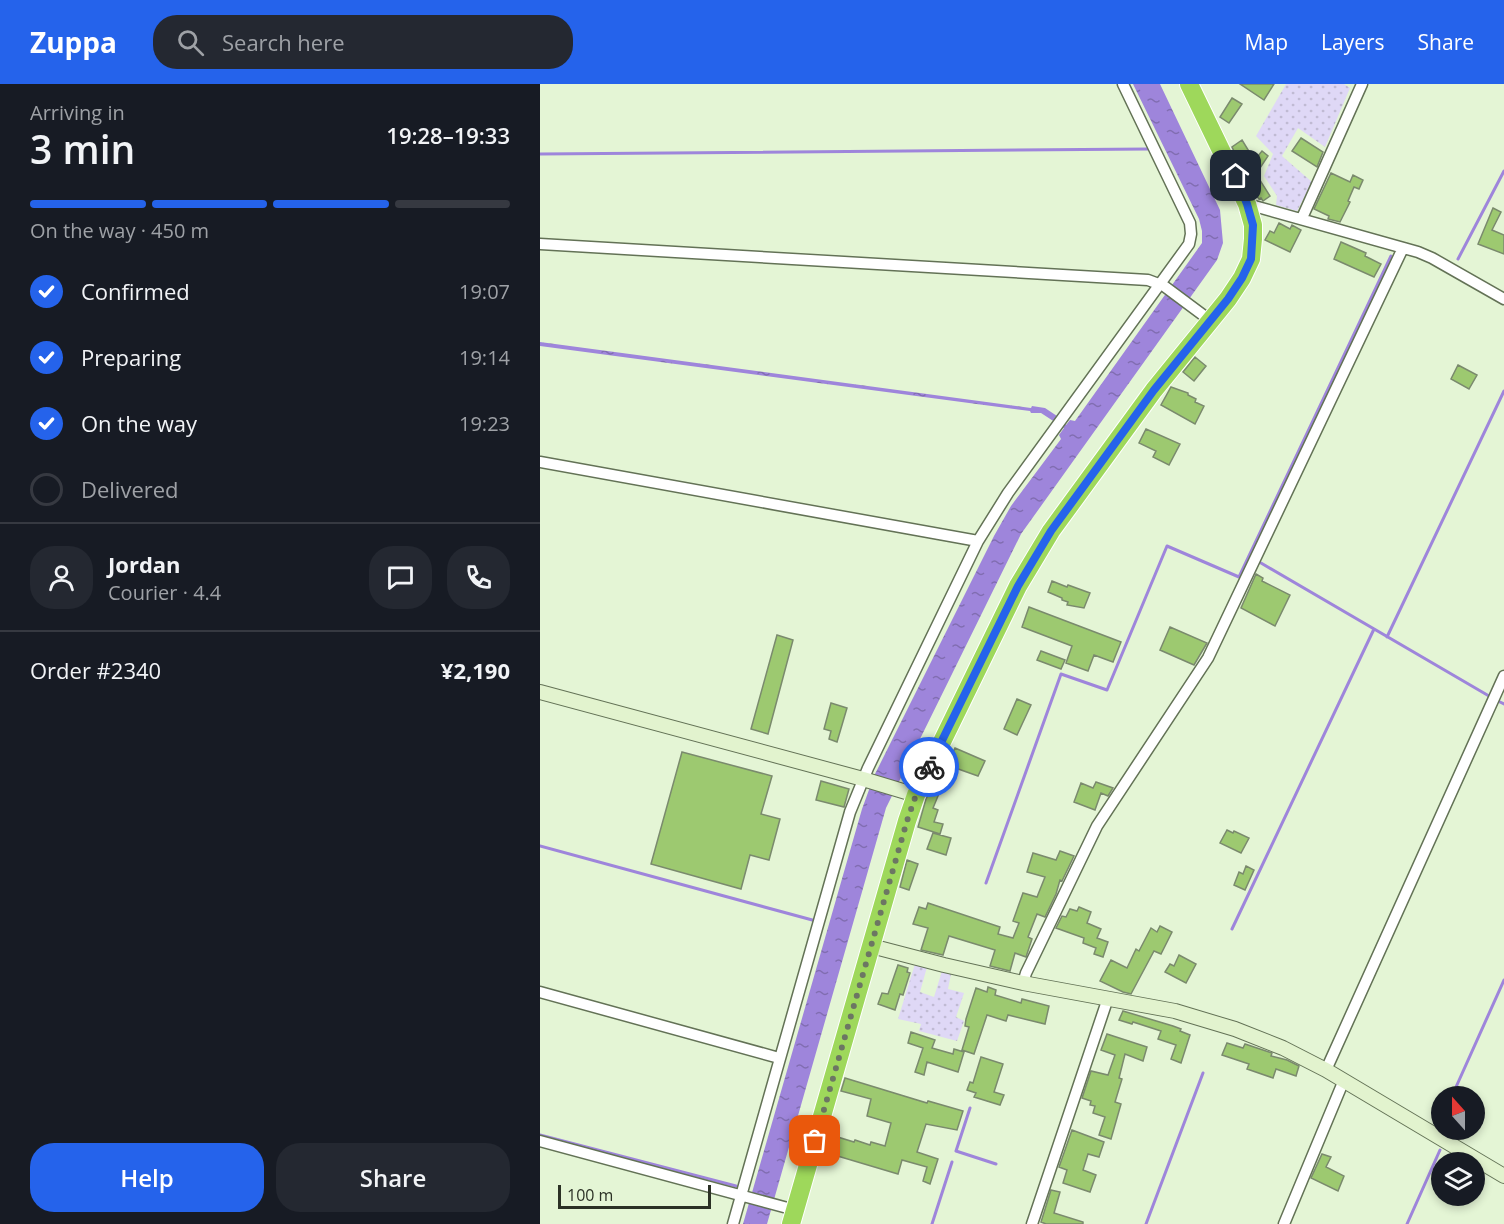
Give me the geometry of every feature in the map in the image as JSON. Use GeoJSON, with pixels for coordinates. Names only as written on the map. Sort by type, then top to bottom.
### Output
{"type":"FeatureCollection","features":[{"type":"Feature","properties":{"kind":"highway"},"geometry":{"type":"LineString","coordinates":[[793,1217],[871,946],[908,793],[1018,586],[1051,531],[1154,390],[1211,321],[1242,278],[1251,259],[1253,225],[1247,204],[1189,84]]}},
{"type":"Feature","properties":{"kind":"street"},"geometry":{"type":"LineString","coordinates":[[733,1224],[744,1195],[779,1058],[850,812],[978,541],[1008,494],[1162,285],[1189,244],[1190,223],[1123,84]]}},
{"type":"Feature","properties":{"kind":"street"},"geometry":{"type":"LineString","coordinates":[[1302,218],[1362,84]]}},
{"type":"Feature","properties":{"kind":"street"},"geometry":{"type":"LineString","coordinates":[[1247,204],[1302,218],[1432,258],[1504,299]]}},
{"type":"Feature","properties":{"kind":"street"},"geometry":{"type":"LineString","coordinates":[[540,244],[1148,280],[1162,285],[1211,321]]}},
{"type":"Feature","properties":{"kind":"street"},"geometry":{"type":"LineString","coordinates":[[1023,983],[1097,826],[1208,658],[1403,248]]}},
{"type":"Feature","properties":{"kind":"street"},"geometry":{"type":"LineString","coordinates":[[540,462],[978,541]]}},
{"type":"Feature","properties":{"kind":"street"},"geometry":{"type":"LineString","coordinates":[[1326,1070],[1504,676]]}},
{"type":"Feature","properties":{"kind":"street"},"geometry":{"type":"LineString","coordinates":[[540,692],[908,793]]}},
{"type":"Feature","properties":{"kind":"street"},"geometry":{"type":"LineString","coordinates":[[871,946],[944,966],[1023,983],[1174,1011],[1235,1029],[1283,1048],[1326,1070],[1504,1176]]}},
{"type":"Feature","properties":{"kind":"street"},"geometry":{"type":"LineString","coordinates":[[540,992],[779,1058]]}},
{"type":"Feature","properties":{"kind":"street"},"geometry":{"type":"LineString","coordinates":[[1032,1224],[1108,998]]}},
{"type":"Feature","properties":{"kind":"street"},"geometry":{"type":"LineString","coordinates":[[1284,1224],[1344,1080]]}},
{"type":"Feature","properties":{"kind":"street"},"geometry":{"type":"LineString","coordinates":[[540,1141],[744,1195],[777,1205],[793,1217]]}},
{"type":"Feature","properties":{"kind":"shaded area"},"geometry":{"type":"Polygon","coordinates":[[[1286,84],[1344,84],[1350,88],[1325,147],[1298,128],[1282,156],[1312,182],[1297,211],[1276,205],[1277,196],[1264,176],[1273,154],[1256,136],[1286,84]]]}},
{"type":"Feature","properties":{"kind":"shaded area"},"geometry":{"type":"Polygon","coordinates":[[[915,964],[927,967],[920,992],[934,997],[942,971],[951,974],[948,989],[964,993],[956,1017],[964,1021],[957,1041],[919,1031],[921,1024],[898,1019],[915,964]]]}},
{"type":"Feature","properties":{"kind":"water"},"geometry":{"type":"Polygon","coordinates":[[[1133,84],[1160,84],[1220,210],[1223,243],[1217,260],[1021,534],[886,808],[767,1224],[743,1224],[862,809],[874,776],[994,536],[1011,506],[1061,439],[1059,435],[1064,428],[1041,413],[1030,411],[540,346],[540,342],[1031,408],[1032,406],[1045,408],[1066,425],[1070,420],[1075,421],[1202,243],[1199,219],[1133,84]]]}},
{"type":"Feature","properties":{"kind":"building"},"geometry":{"type":"Polygon","coordinates":[[[1240,84],[1274,84],[1264,100],[1240,84]]]}},
{"type":"Feature","properties":{"kind":"building"},"geometry":{"type":"Polygon","coordinates":[[[1232,98],[1242,104],[1229,123],[1220,117],[1232,98]]]}},
{"type":"Feature","properties":{"kind":"building"},"geometry":{"type":"Polygon","coordinates":[[[1301,138],[1323,152],[1317,167],[1292,151],[1301,138]]]}},
{"type":"Feature","properties":{"kind":"building"},"geometry":{"type":"Polygon","coordinates":[[[1242,140],[1253,158],[1262,151],[1268,156],[1256,174],[1270,196],[1263,201],[1252,189],[1232,147],[1242,140]]]}},
{"type":"Feature","properties":{"kind":"building"},"geometry":{"type":"Polygon","coordinates":[[[1331,173],[1350,182],[1353,175],[1363,180],[1359,189],[1354,187],[1348,201],[1350,202],[1340,222],[1328,219],[1329,216],[1314,209],[1331,173]]]}},
{"type":"Feature","properties":{"kind":"building"},"geometry":{"type":"Polygon","coordinates":[[[1493,208],[1501,212],[1492,230],[1504,235],[1504,254],[1478,244],[1493,208]]]}},
{"type":"Feature","properties":{"kind":"building"},"geometry":{"type":"Polygon","coordinates":[[[1279,223],[1290,229],[1292,225],[1301,230],[1290,252],[1265,240],[1270,231],[1274,233],[1279,223]]]}},
{"type":"Feature","properties":{"kind":"building"},"geometry":{"type":"Polygon","coordinates":[[[1341,242],[1366,253],[1365,256],[1381,264],[1374,277],[1334,259],[1341,242]]]}},
{"type":"Feature","properties":{"kind":"building"},"geometry":{"type":"Polygon","coordinates":[[[1195,357],[1206,366],[1194,381],[1183,372],[1195,357]]]}},
{"type":"Feature","properties":{"kind":"building"},"geometry":{"type":"Polygon","coordinates":[[[1458,365],[1477,375],[1469,389],[1451,379],[1458,365]]]}},
{"type":"Feature","properties":{"kind":"building"},"geometry":{"type":"Polygon","coordinates":[[[1171,387],[1188,393],[1196,399],[1195,402],[1204,406],[1195,424],[1161,405],[1171,387]]]}},
{"type":"Feature","properties":{"kind":"building"},"geometry":{"type":"Polygon","coordinates":[[[1146,429],[1180,444],[1169,465],[1153,457],[1156,451],[1139,443],[1146,429]]]}},
{"type":"Feature","properties":{"kind":"building"},"geometry":{"type":"Polygon","coordinates":[[[1256,574],[1263,578],[1262,581],[1290,595],[1275,626],[1241,608],[1256,574]]]}},
{"type":"Feature","properties":{"kind":"building"},"geometry":{"type":"Polygon","coordinates":[[[1052,581],[1090,593],[1084,608],[1067,605],[1068,602],[1048,592],[1052,581]]]}},
{"type":"Feature","properties":{"kind":"building"},"geometry":{"type":"Polygon","coordinates":[[[1029,607],[1121,642],[1113,662],[1094,655],[1088,671],[1066,663],[1072,646],[1022,627],[1029,607]]]}},
{"type":"Feature","properties":{"kind":"building"},"geometry":{"type":"Polygon","coordinates":[[[1170,627],[1207,643],[1194,665],[1160,650],[1170,627]]]}},
{"type":"Feature","properties":{"kind":"building"},"geometry":{"type":"Polygon","coordinates":[[[777,635],[793,640],[768,734],[751,729],[777,635]]]}},
{"type":"Feature","properties":{"kind":"building"},"geometry":{"type":"Polygon","coordinates":[[[1041,651],[1065,660],[1061,669],[1037,660],[1041,651]]]}},
{"type":"Feature","properties":{"kind":"building"},"geometry":{"type":"Polygon","coordinates":[[[1017,699],[1031,705],[1017,735],[1004,729],[1017,699]]]}},
{"type":"Feature","properties":{"kind":"building"},"geometry":{"type":"Polygon","coordinates":[[[831,703],[847,708],[837,742],[829,739],[831,731],[824,729],[831,703]]]}},
{"type":"Feature","properties":{"kind":"building"},"geometry":{"type":"Polygon","coordinates":[[[955,748],[985,761],[978,776],[947,765],[955,748]]]}},
{"type":"Feature","properties":{"kind":"building"},"geometry":{"type":"Polygon","coordinates":[[[682,752],[772,776],[761,814],[780,819],[769,860],[750,855],[741,889],[651,864],[682,752]]]}},
{"type":"Feature","properties":{"kind":"building"},"geometry":{"type":"Polygon","coordinates":[[[821,781],[849,789],[844,807],[816,800],[821,781]]]}},
{"type":"Feature","properties":{"kind":"building"},"geometry":{"type":"Polygon","coordinates":[[[935,781],[943,784],[933,808],[938,810],[934,822],[943,824],[940,834],[918,827],[926,799],[935,781]]]}},
{"type":"Feature","properties":{"kind":"building"},"geometry":{"type":"Polygon","coordinates":[[[1096,782],[1113,788],[1108,796],[1101,793],[1095,810],[1074,802],[1081,783],[1093,788],[1096,782]]]}},
{"type":"Feature","properties":{"kind":"building"},"geometry":{"type":"Polygon","coordinates":[[[1227,830],[1249,838],[1241,853],[1220,843],[1227,830]]]}},
{"type":"Feature","properties":{"kind":"building"},"geometry":{"type":"Polygon","coordinates":[[[933,833],[951,838],[946,855],[927,849],[933,833]]]}},
{"type":"Feature","properties":{"kind":"building"},"geometry":{"type":"Polygon","coordinates":[[[1060,851],[1074,856],[1062,881],[1060,880],[1045,917],[1037,914],[1028,937],[1032,939],[1026,957],[1015,953],[1010,971],[990,966],[995,950],[949,936],[943,955],[921,950],[928,928],[913,924],[919,907],[926,909],[928,903],[1000,927],[998,934],[1013,938],[1019,923],[1013,921],[1023,893],[1037,897],[1045,877],[1027,872],[1033,853],[1056,860],[1060,851]]]}},
{"type":"Feature","properties":{"kind":"building"},"geometry":{"type":"Polygon","coordinates":[[[907,860],[918,864],[909,890],[900,887],[907,860]]]}},
{"type":"Feature","properties":{"kind":"building"},"geometry":{"type":"Polygon","coordinates":[[[1246,866],[1254,870],[1245,890],[1234,885],[1239,872],[1243,874],[1246,866]]]}},
{"type":"Feature","properties":{"kind":"building"},"geometry":{"type":"Polygon","coordinates":[[[1079,907],[1091,912],[1087,923],[1101,929],[1097,938],[1108,942],[1103,957],[1094,954],[1096,948],[1083,943],[1084,938],[1056,928],[1062,916],[1066,917],[1070,909],[1077,911],[1079,907]]]}},
{"type":"Feature","properties":{"kind":"building"},"geometry":{"type":"Polygon","coordinates":[[[1160,926],[1172,932],[1161,954],[1154,951],[1131,994],[1100,981],[1111,960],[1127,968],[1136,949],[1139,951],[1151,928],[1157,932],[1160,926]]]}},
{"type":"Feature","properties":{"kind":"building"},"geometry":{"type":"Polygon","coordinates":[[[1179,955],[1196,964],[1186,983],[1165,972],[1170,964],[1174,966],[1179,955]]]}},
{"type":"Feature","properties":{"kind":"building"},"geometry":{"type":"Polygon","coordinates":[[[898,965],[908,968],[907,972],[910,973],[895,1010],[878,1004],[882,993],[888,994],[898,965]]]}},
{"type":"Feature","properties":{"kind":"building"},"geometry":{"type":"Polygon","coordinates":[[[988,987],[996,990],[995,995],[1021,1003],[1022,999],[1049,1006],[1045,1024],[1008,1015],[1006,1021],[987,1015],[974,1054],[962,1050],[969,1027],[965,1026],[966,1019],[976,988],[987,992],[988,987]]]}},
{"type":"Feature","properties":{"kind":"building"},"geometry":{"type":"Polygon","coordinates":[[[1123,1011],[1173,1026],[1190,1035],[1181,1063],[1171,1059],[1176,1045],[1158,1039],[1161,1031],[1119,1020],[1123,1011]]]}},
{"type":"Feature","properties":{"kind":"building"},"geometry":{"type":"Polygon","coordinates":[[[911,1032],[935,1040],[932,1048],[953,1054],[954,1049],[964,1052],[958,1072],[927,1062],[924,1075],[915,1072],[923,1048],[908,1043],[911,1032]]]}},
{"type":"Feature","properties":{"kind":"building"},"geometry":{"type":"Polygon","coordinates":[[[1107,1034],[1147,1047],[1143,1061],[1125,1054],[1119,1078],[1122,1079],[1115,1102],[1121,1104],[1111,1139],[1099,1135],[1105,1117],[1093,1113],[1095,1106],[1090,1105],[1091,1101],[1082,1098],[1091,1071],[1108,1075],[1115,1055],[1101,1050],[1107,1034]]]}},
{"type":"Feature","properties":{"kind":"building"},"geometry":{"type":"Polygon","coordinates":[[[1227,1043],[1243,1048],[1245,1044],[1272,1053],[1271,1056],[1287,1060],[1299,1066],[1296,1076],[1276,1069],[1273,1078],[1247,1069],[1249,1064],[1222,1055],[1227,1043]]]}},
{"type":"Feature","properties":{"kind":"building"},"geometry":{"type":"Polygon","coordinates":[[[981,1057],[1003,1064],[994,1092],[1004,1095],[1000,1105],[974,1097],[976,1093],[967,1090],[970,1082],[973,1083],[981,1057]]]}},
{"type":"Feature","properties":{"kind":"building"},"geometry":{"type":"Polygon","coordinates":[[[845,1078],[927,1103],[928,1101],[963,1111],[957,1130],[926,1124],[917,1152],[938,1159],[930,1184],[923,1181],[927,1167],[902,1160],[898,1174],[824,1152],[828,1134],[854,1142],[855,1140],[870,1145],[871,1142],[885,1146],[891,1123],[867,1116],[871,1099],[841,1091],[845,1078]]]}},
{"type":"Feature","properties":{"kind":"building"},"geometry":{"type":"Polygon","coordinates":[[[1072,1130],[1104,1142],[1099,1157],[1088,1154],[1083,1170],[1096,1175],[1090,1192],[1063,1183],[1067,1170],[1059,1167],[1072,1130]]]}},
{"type":"Feature","properties":{"kind":"building"},"geometry":{"type":"Polygon","coordinates":[[[1322,1154],[1331,1157],[1326,1167],[1344,1176],[1338,1191],[1311,1178],[1322,1154]]]}},
{"type":"Feature","properties":{"kind":"building"},"geometry":{"type":"Polygon","coordinates":[[[1051,1190],[1060,1192],[1054,1213],[1083,1222],[1083,1224],[1041,1222],[1051,1190]]]}},
{"type":"Feature","properties":{"kind":"waterway"},"geometry":{"type":"LineString","coordinates":[[540,154],[1149,149]]}},
{"type":"Feature","properties":{"kind":"waterway"},"geometry":{"type":"LineString","coordinates":[[1458,259],[1504,171]]}},
{"type":"Feature","properties":{"kind":"waterway"},"geometry":{"type":"LineString","coordinates":[[986,883],[1061,674],[1107,690],[1167,546],[1239,577],[1391,256]]}},
{"type":"Feature","properties":{"kind":"waterway"},"geometry":{"type":"LineString","coordinates":[[1387,637],[1504,391]]}},
{"type":"Feature","properties":{"kind":"waterway"},"geometry":{"type":"LineString","coordinates":[[1261,563],[1489,696]]}},
{"type":"Feature","properties":{"kind":"waterway"},"geometry":{"type":"LineString","coordinates":[[1232,929],[1374,629]]}},
{"type":"Feature","properties":{"kind":"waterway"},"geometry":{"type":"LineString","coordinates":[[1500,702],[1504,704]]}},
{"type":"Feature","properties":{"kind":"waterway"},"geometry":{"type":"LineString","coordinates":[[540,846],[816,921]]}},
{"type":"Feature","properties":{"kind":"waterway"},"geometry":{"type":"LineString","coordinates":[[1456,1086],[1504,980]]}},
{"type":"Feature","properties":{"kind":"waterway"},"geometry":{"type":"LineString","coordinates":[[1146,1224],[1203,1073]]}},
{"type":"Feature","properties":{"kind":"waterway"},"geometry":{"type":"LineString","coordinates":[[970,1108],[956,1151],[996,1164]]}},
{"type":"Feature","properties":{"kind":"waterway"},"geometry":{"type":"LineString","coordinates":[[540,1135],[736,1186]]}},
{"type":"Feature","properties":{"kind":"waterway"},"geometry":{"type":"LineString","coordinates":[[1407,1224],[1440,1150]]}},
{"type":"Feature","properties":{"kind":"waterway"},"geometry":{"type":"LineString","coordinates":[[932,1224],[952,1162]]}},
{"type":"Feature","properties":{"kind":"way so far"},"geometry":{"type":"LineString","coordinates":[[815,1141],[885,893],[916,795],[929,767]]}},
{"type":"Feature","properties":{"kind":"route"},"geometry":{"type":"LineString","coordinates":[[929,767],[1018,586],[1051,531],[1154,390],[1228,299],[1242,278],[1251,259],[1253,225],[1236,176]]}}]}
